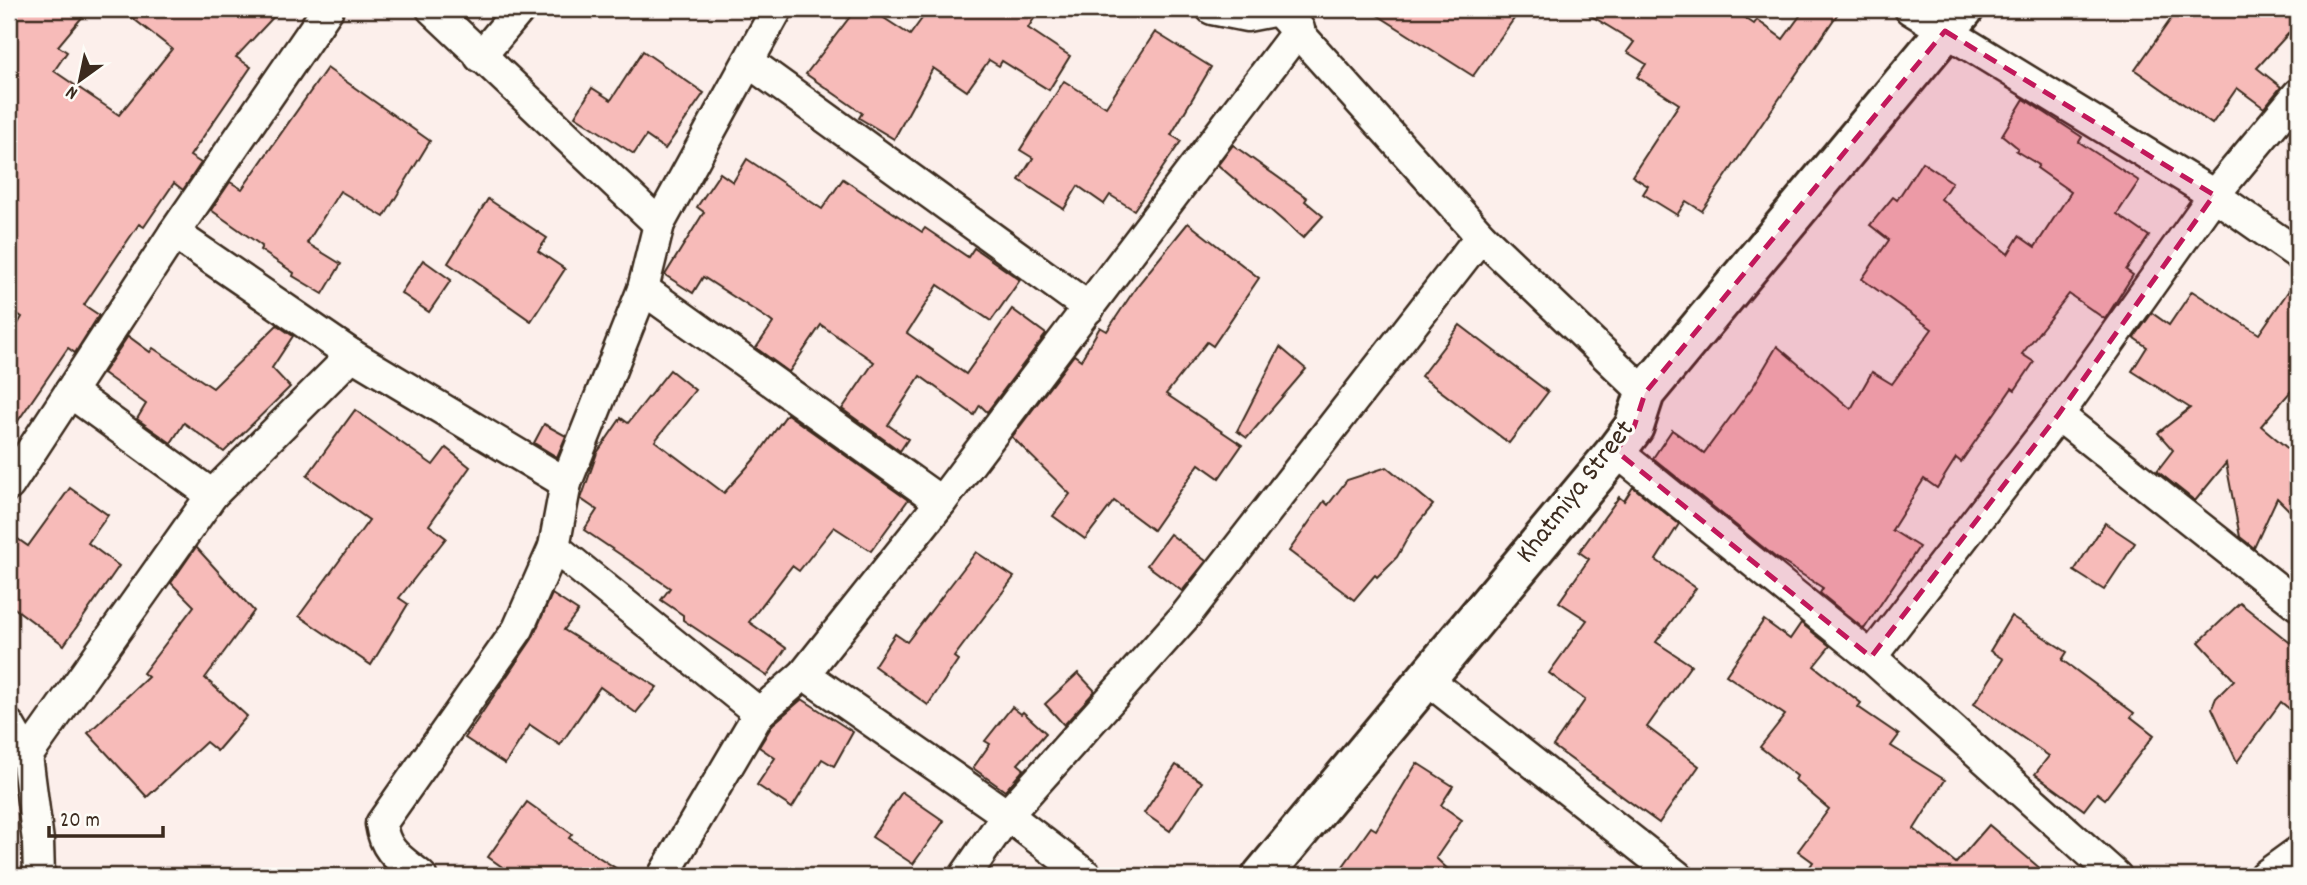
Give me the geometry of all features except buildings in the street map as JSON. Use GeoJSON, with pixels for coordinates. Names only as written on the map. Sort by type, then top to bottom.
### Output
{"type":"FeatureCollection","features":[{"type":"Feature","properties":{"kind":"street"},"geometry":{"type":"LineString","coordinates":[[9,485],[174,233],[328,9]]}},
{"type":"Feature","properties":{"kind":"street"},"geometry":{"type":"LineString","coordinates":[[432,9],[659,224]]}},
{"type":"Feature","properties":{"kind":"street"},"geometry":{"type":"LineString","coordinates":[[480,57],[520,9]]}},
{"type":"Feature","properties":{"kind":"street"},"geometry":{"type":"LineString","coordinates":[[1212,9],[1247,16],[1285,16],[1376,122],[1481,236],[1645,393]]}},
{"type":"Feature","properties":{"kind":"street"},"geometry":{"type":"LineString","coordinates":[[1910,9],[1954,20],[2298,254]]}},
{"type":"Feature","properties":{"kind":"street"},"geometry":{"type":"LineString","coordinates":[[421,876],[394,854],[384,841],[381,824],[517,629],[554,547],[566,483],[643,289],[659,224],[749,62],[774,10]]}},
{"type":"Feature","properties":{"kind":"street"},"geometry":{"type":"LineString","coordinates":[[663,876],[759,713],[804,674],[941,502],[1089,308],[1285,16]]}},
{"type":"Feature","properties":{"kind":"street","name":"Khatmiya Street"},"geometry":{"type":"LineString","coordinates":[[1262,876],[1428,680],[1616,451],[1634,427],[1645,393],[1954,20]]}},
{"type":"Feature","properties":{"kind":"street"},"geometry":{"type":"LineString","coordinates":[[749,62],[1089,308]]}},
{"type":"Feature","properties":{"kind":"street"},"geometry":{"type":"LineString","coordinates":[[1871,657],[2058,415],[2214,195],[2298,94]]}},
{"type":"Feature","properties":{"kind":"street"},"geometry":{"type":"LineString","coordinates":[[174,233],[352,355],[566,483]]}},
{"type":"Feature","properties":{"kind":"street"},"geometry":{"type":"LineString","coordinates":[[965,876],[1007,814],[1186,615],[1481,236]]}},
{"type":"Feature","properties":{"kind":"street"},"geometry":{"type":"LineString","coordinates":[[643,289],[941,502]]}},
{"type":"Feature","properties":{"kind":"street"},"geometry":{"type":"LineString","coordinates":[[27,755],[212,495],[352,355]]}},
{"type":"Feature","properties":{"kind":"street"},"geometry":{"type":"LineString","coordinates":[[70,392],[212,495]]}},
{"type":"Feature","properties":{"kind":"street"},"geometry":{"type":"LineString","coordinates":[[2058,415],[2298,605]]}},
{"type":"Feature","properties":{"kind":"street"},"geometry":{"type":"LineString","coordinates":[[1616,451],[1871,657],[2116,876]]}},
{"type":"Feature","properties":{"kind":"street"},"geometry":{"type":"LineString","coordinates":[[554,547],[759,713]]}},
{"type":"Feature","properties":{"kind":"street"},"geometry":{"type":"LineString","coordinates":[[804,674],[1007,814],[1087,876]]}},
{"type":"Feature","properties":{"kind":"street"},"geometry":{"type":"LineString","coordinates":[[1428,680],[1677,876]]}},
{"type":"Feature","properties":{"kind":"street"},"geometry":{"type":"LineString","coordinates":[[9,725],[27,755],[38,841],[39,876]]}},
{"type":"Feature","properties":{"kind":"street"},"geometry":{"type":"LineString","coordinates":[[2265,876],[2298,852]]}},
{"type":"Feature","properties":{"kind":"highlighted area"},"geometry":{"type":"Polygon","coordinates":[[[1945,31],[2214,195],[2058,415],[1871,657],[1616,451],[1634,427],[1645,393],[1945,31]]]}}]}
